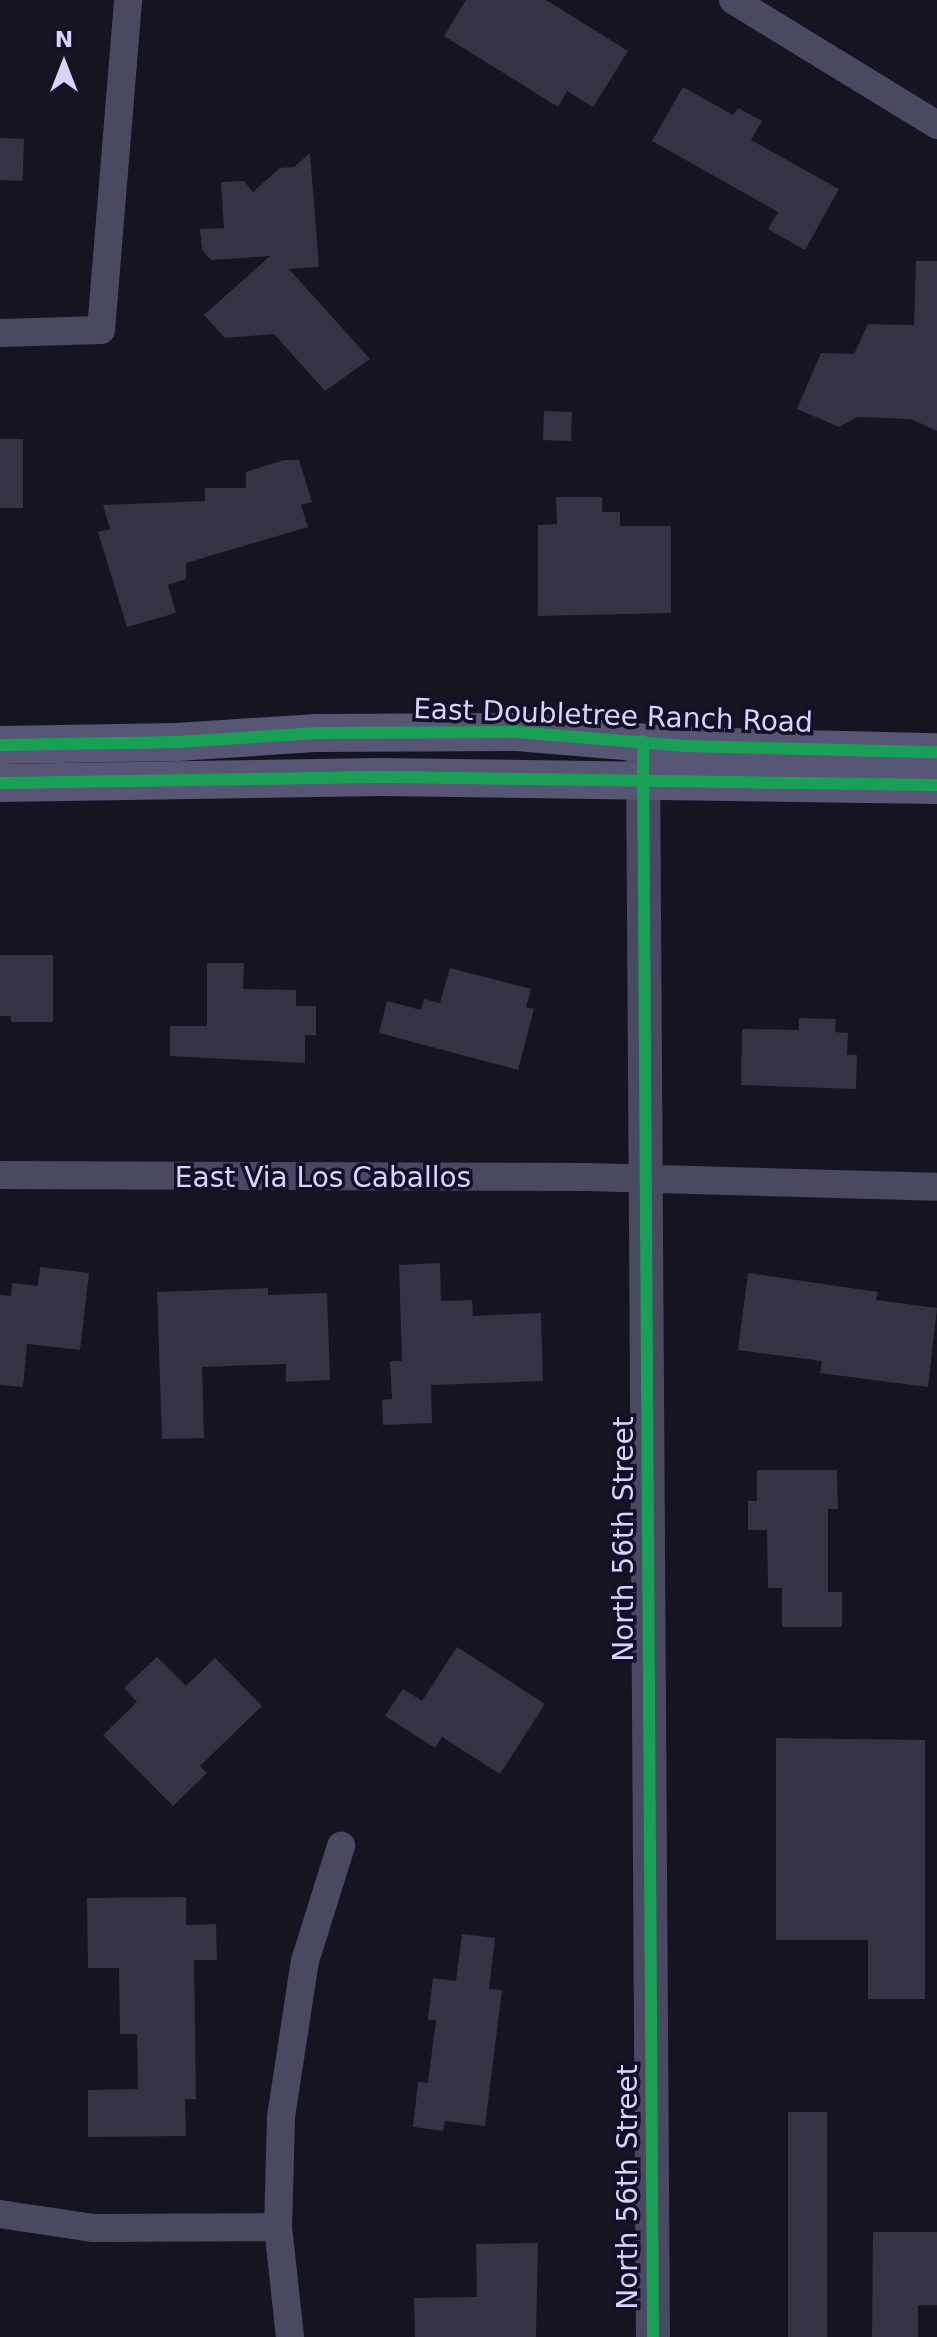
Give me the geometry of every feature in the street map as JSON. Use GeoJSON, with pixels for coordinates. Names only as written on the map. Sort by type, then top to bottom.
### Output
{"type":"FeatureCollection","features":[{"type":"Feature","properties":{"kind":"main road","name":"East Doubletree Ranch Road"},"geometry":{"type":"LineString","coordinates":[[0,745],[380,731],[517,732],[643,741],[937,752]]}},
{"type":"Feature","properties":{"kind":"main road"},"geometry":{"type":"LineString","coordinates":[[0,783],[381,777],[937,785]]}},
{"type":"Feature","properties":{"kind":"street"},"geometry":{"type":"LineString","coordinates":[[0,333],[101,330],[128,0]]}},
{"type":"Feature","properties":{"kind":"street"},"geometry":{"type":"LineString","coordinates":[[733,0],[937,125]]}},
{"type":"Feature","properties":{"kind":"street","name":"North 56th Street"},"geometry":{"type":"LineString","coordinates":[[643,741],[653,2337]]}},
{"type":"Feature","properties":{"kind":"street","name":"East Via Los Caballos"},"geometry":{"type":"LineString","coordinates":[[0,1175],[646,1178],[937,1187]]}},
{"type":"Feature","properties":{"kind":"street"},"geometry":{"type":"LineString","coordinates":[[290,2337],[278,2227],[281,2117],[305,1961],[341,1846]]}},
{"type":"Feature","properties":{"kind":"street"},"geometry":{"type":"LineString","coordinates":[[0,2214],[94,2228],[278,2227]]}},
{"type":"Feature","properties":{"kind":"building"},"geometry":{"type":"Polygon","coordinates":[[[466,0],[546,0],[628,51],[593,107],[567,91],[558,107],[444,36],[466,0]]]}},
{"type":"Feature","properties":{"kind":"building"},"geometry":{"type":"Polygon","coordinates":[[[683,87],[733,115],[738,108],[762,121],[751,140],[839,189],[805,250],[768,229],[778,212],[652,141],[683,87]]]}},
{"type":"Feature","properties":{"kind":"building"},"geometry":{"type":"Polygon","coordinates":[[[0,138],[24,139],[23,181],[0,180],[0,138]]]}},
{"type":"Feature","properties":{"kind":"building"},"geometry":{"type":"Polygon","coordinates":[[[310,153],[319,267],[289,269],[370,359],[325,391],[274,334],[225,338],[204,315],[270,256],[211,260],[202,250],[200,229],[224,228],[221,182],[244,181],[253,192],[280,168],[294,167],[310,153]]]}},
{"type":"Feature","properties":{"kind":"building"},"geometry":{"type":"Polygon","coordinates":[[[916,261],[937,261],[937,431],[911,419],[857,417],[839,427],[797,409],[821,353],[854,354],[868,324],[914,325],[916,261]]]}},
{"type":"Feature","properties":{"kind":"building"},"geometry":{"type":"Polygon","coordinates":[[[544,411],[572,412],[571,441],[543,440],[544,411]]]}},
{"type":"Feature","properties":{"kind":"building"},"geometry":{"type":"Polygon","coordinates":[[[0,439],[23,439],[23,508],[0,508],[0,439]]]}},
{"type":"Feature","properties":{"kind":"building"},"geometry":{"type":"Polygon","coordinates":[[[284,460],[299,460],[312,502],[301,505],[308,527],[186,563],[186,579],[168,585],[176,613],[127,627],[98,532],[110,529],[103,505],[205,501],[205,488],[246,488],[246,472],[284,460]]]}},
{"type":"Feature","properties":{"kind":"building"},"geometry":{"type":"Polygon","coordinates":[[[556,497],[602,497],[602,512],[620,512],[620,526],[671,526],[671,613],[538,616],[538,525],[557,524],[556,497]]]}},
{"type":"Feature","properties":{"kind":"building"},"geometry":{"type":"Polygon","coordinates":[[[0,955],[53,955],[53,1022],[11,1022],[11,1016],[0,1016],[0,955]]]}},
{"type":"Feature","properties":{"kind":"building"},"geometry":{"type":"Polygon","coordinates":[[[207,963],[244,963],[243,989],[296,990],[296,1006],[316,1006],[316,1035],[305,1035],[305,1063],[170,1056],[170,1026],[207,1026],[207,963]]]}},
{"type":"Feature","properties":{"kind":"building"},"geometry":{"type":"Polygon","coordinates":[[[450,968],[531,989],[526,1007],[534,1009],[518,1070],[379,1033],[387,1001],[421,1010],[424,999],[440,1003],[450,968]]]}},
{"type":"Feature","properties":{"kind":"building"},"geometry":{"type":"Polygon","coordinates":[[[799,1018],[836,1019],[835,1032],[848,1033],[847,1055],[857,1055],[856,1089],[741,1085],[742,1029],[799,1030],[799,1018]]]}},
{"type":"Feature","properties":{"kind":"building"},"geometry":{"type":"Polygon","coordinates":[[[440,1263],[441,1301],[472,1300],[473,1316],[541,1313],[543,1381],[431,1385],[432,1423],[383,1425],[382,1400],[392,1399],[390,1361],[402,1361],[399,1265],[440,1263]]]}},
{"type":"Feature","properties":{"kind":"building"},"geometry":{"type":"Polygon","coordinates":[[[40,1267],[89,1273],[80,1350],[27,1344],[23,1387],[0,1385],[0,1295],[11,1296],[12,1283],[38,1286],[40,1267]]]}},
{"type":"Feature","properties":{"kind":"building"},"geometry":{"type":"Polygon","coordinates":[[[748,1273],[878,1292],[876,1300],[937,1308],[928,1387],[820,1373],[822,1361],[738,1350],[748,1273]]]}},
{"type":"Feature","properties":{"kind":"building"},"geometry":{"type":"Polygon","coordinates":[[[268,1288],[268,1295],[327,1293],[330,1380],[286,1382],[286,1364],[202,1367],[204,1438],[162,1439],[157,1292],[268,1288]]]}},
{"type":"Feature","properties":{"kind":"building"},"geometry":{"type":"Polygon","coordinates":[[[757,1470],[837,1470],[838,1509],[828,1509],[828,1592],[842,1592],[842,1627],[782,1627],[782,1588],[768,1588],[767,1530],[748,1530],[748,1501],[757,1501],[757,1470]]]}},
{"type":"Feature","properties":{"kind":"building"},"geometry":{"type":"Polygon","coordinates":[[[457,1647],[545,1704],[500,1774],[442,1737],[435,1748],[385,1716],[403,1689],[422,1701],[457,1647]]]}},
{"type":"Feature","properties":{"kind":"building"},"geometry":{"type":"Polygon","coordinates":[[[157,1657],[186,1686],[215,1658],[262,1706],[200,1766],[207,1773],[173,1806],[103,1735],[137,1702],[124,1688],[157,1657]]]}},
{"type":"Feature","properties":{"kind":"building"},"geometry":{"type":"Polygon","coordinates":[[[776,1738],[925,1740],[925,1999],[868,1999],[868,1940],[776,1940],[776,1738]]]}},
{"type":"Feature","properties":{"kind":"building"},"geometry":{"type":"Polygon","coordinates":[[[186,1897],[186,1925],[216,1924],[217,1960],[194,1960],[196,2099],[185,2099],[186,2136],[88,2137],[88,2090],[138,2089],[137,2034],[120,2034],[119,1968],[88,1968],[87,1898],[186,1897]]]}},
{"type":"Feature","properties":{"kind":"building"},"geometry":{"type":"Polygon","coordinates":[[[462,1934],[495,1938],[489,1989],[502,1990],[485,2126],[445,2121],[443,2131],[413,2127],[418,2082],[428,2083],[436,2020],[428,2020],[433,1978],[456,1981],[462,1934]]]}},
{"type":"Feature","properties":{"kind":"building"},"geometry":{"type":"Polygon","coordinates":[[[788,2112],[827,2112],[827,2337],[788,2337],[788,2112]]]}},
{"type":"Feature","properties":{"kind":"building"},"geometry":{"type":"Polygon","coordinates":[[[873,2232],[937,2232],[937,2305],[918,2305],[918,2337],[872,2337],[873,2232]]]}},
{"type":"Feature","properties":{"kind":"building"},"geometry":{"type":"Polygon","coordinates":[[[538,2243],[536,2337],[415,2337],[414,2298],[477,2297],[476,2244],[538,2243]]]}},
{"type":"Feature","properties":{"kind":"cycle path"},"geometry":{"type":"LineString","coordinates":[[0,745],[177,742],[318,733],[517,732],[685,746],[937,752]]}},
{"type":"Feature","properties":{"kind":"cycle path"},"geometry":{"type":"LineString","coordinates":[[643,741],[653,2337]]}},
{"type":"Feature","properties":{"kind":"cycle path"},"geometry":{"type":"LineString","coordinates":[[0,783],[381,777],[937,785]]}}]}
